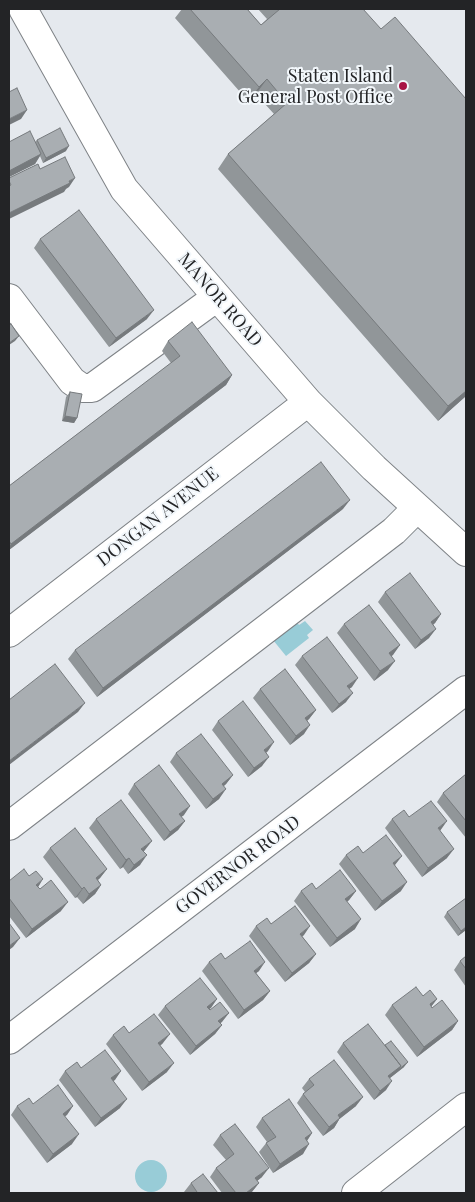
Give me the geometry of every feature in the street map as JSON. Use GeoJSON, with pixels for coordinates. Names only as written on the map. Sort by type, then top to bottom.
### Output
{"type":"FeatureCollection","features":[{"type":"Feature","properties":{"kind":"street","name":"MANOR ROAD"},"geometry":{"type":"LineString","coordinates":[[23,9],[124,189],[308,402],[374,468],[466,552]]}},
{"type":"Feature","properties":{"kind":"street"},"geometry":{"type":"LineString","coordinates":[[9,298],[72,381],[82,388],[92,388],[216,297]]}},
{"type":"Feature","properties":{"kind":"street","name":"DONGAN AVENUE"},"geometry":{"type":"LineString","coordinates":[[9,632],[308,402]]}},
{"type":"Feature","properties":{"kind":"street"},"geometry":{"type":"LineString","coordinates":[[9,826],[394,531],[417,508]]}},
{"type":"Feature","properties":{"kind":"street","name":"GOVERNOR ROAD"},"geometry":{"type":"LineString","coordinates":[[9,1040],[466,690]]}},
{"type":"Feature","properties":{"kind":"street"},"geometry":{"type":"LineString","coordinates":[[356,1193],[466,1107]]}},
{"type":"Feature","properties":{"kind":"water"},"geometry":{"type":"Polygon","coordinates":[[[296,621],[299,625],[305,621],[313,630],[307,635],[309,638],[286,656],[273,640],[296,621]]]}},
{"type":"Feature","properties":{"kind":"water"},"geometry":{"type":"Polygon","coordinates":[[[151,1160],[162,1165],[167,1176],[162,1187],[151,1192],[140,1187],[135,1176],[140,1165],[151,1160]]]}},
{"type":"Feature","properties":{"kind":"building"},"geometry":{"type":"Polygon","coordinates":[[[190,9],[247,9],[261,25],[280,9],[363,9],[381,29],[395,17],[466,99],[466,391],[448,406],[228,154],[287,103],[267,79],[259,87],[190,9]]]}},
{"type":"Feature","properties":{"kind":"building"},"geometry":{"type":"Polygon","coordinates":[[[17,88],[27,110],[9,119],[9,92],[17,88]]]}},
{"type":"Feature","properties":{"kind":"building"},"geometry":{"type":"Polygon","coordinates":[[[60,128],[69,146],[46,158],[37,140],[60,128]]]}},
{"type":"Feature","properties":{"kind":"building"},"geometry":{"type":"Polygon","coordinates":[[[30,131],[41,154],[9,171],[9,142],[30,131]]]}},
{"type":"Feature","properties":{"kind":"building"},"geometry":{"type":"Polygon","coordinates":[[[65,157],[75,178],[69,181],[70,183],[9,213],[9,186],[11,185],[9,178],[38,164],[40,169],[65,157]]]}},
{"type":"Feature","properties":{"kind":"building"},"geometry":{"type":"Polygon","coordinates":[[[79,210],[154,310],[116,338],[40,239],[79,210]]]}},
{"type":"Feature","properties":{"kind":"building"},"geometry":{"type":"Polygon","coordinates":[[[192,322],[232,375],[11,544],[9,541],[9,486],[180,356],[168,341],[192,322]]]}},
{"type":"Feature","properties":{"kind":"building"},"geometry":{"type":"Polygon","coordinates":[[[11,324],[19,336],[9,343],[9,325],[11,324]]]}},
{"type":"Feature","properties":{"kind":"building"},"geometry":{"type":"Polygon","coordinates":[[[70,392],[82,394],[77,418],[65,416],[70,392]]]}},
{"type":"Feature","properties":{"kind":"building"},"geometry":{"type":"Polygon","coordinates":[[[321,462],[350,500],[103,688],[75,650],[321,462]]]}},
{"type":"Feature","properties":{"kind":"building"},"geometry":{"type":"Polygon","coordinates":[[[410,573],[441,614],[431,622],[436,629],[421,640],[385,592],[410,573]]]}},
{"type":"Feature","properties":{"kind":"building"},"geometry":{"type":"Polygon","coordinates":[[[369,605],[400,645],[389,653],[395,661],[380,671],[344,624],[369,605]]]}},
{"type":"Feature","properties":{"kind":"building"},"geometry":{"type":"Polygon","coordinates":[[[327,637],[358,678],[347,686],[353,693],[339,704],[302,656],[327,637]]]}},
{"type":"Feature","properties":{"kind":"building"},"geometry":{"type":"Polygon","coordinates":[[[55,664],[85,703],[9,761],[9,700],[55,664]]]}},
{"type":"Feature","properties":{"kind":"building"},"geometry":{"type":"Polygon","coordinates":[[[285,669],[316,710],[305,718],[310,725],[296,736],[260,689],[285,669]]]}},
{"type":"Feature","properties":{"kind":"building"},"geometry":{"type":"Polygon","coordinates":[[[243,701],[274,742],[264,750],[269,757],[254,768],[218,721],[243,701]]]}},
{"type":"Feature","properties":{"kind":"building"},"geometry":{"type":"Polygon","coordinates":[[[201,734],[233,775],[222,784],[226,789],[213,799],[176,753],[201,734]]]}},
{"type":"Feature","properties":{"kind":"building"},"geometry":{"type":"Polygon","coordinates":[[[159,765],[190,806],[179,814],[185,821],[170,832],[134,784],[159,765]]]}},
{"type":"Feature","properties":{"kind":"building"},"geometry":{"type":"Polygon","coordinates":[[[466,774],[466,821],[443,793],[466,774]]]}},
{"type":"Feature","properties":{"kind":"building"},"geometry":{"type":"Polygon","coordinates":[[[121,800],[152,841],[141,849],[147,855],[134,865],[129,858],[126,860],[96,819],[121,800]]]}},
{"type":"Feature","properties":{"kind":"building"},"geometry":{"type":"Polygon","coordinates":[[[431,801],[447,821],[438,828],[454,849],[428,868],[392,819],[404,810],[409,817],[431,801]]]}},
{"type":"Feature","properties":{"kind":"building"},"geometry":{"type":"Polygon","coordinates":[[[75,828],[107,869],[96,878],[101,885],[89,894],[84,887],[82,889],[50,848],[75,828]]]}},
{"type":"Feature","properties":{"kind":"building"},"geometry":{"type":"Polygon","coordinates":[[[386,835],[402,856],[393,863],[407,882],[382,901],[346,855],[358,846],[363,853],[386,835]]]}},
{"type":"Feature","properties":{"kind":"building"},"geometry":{"type":"Polygon","coordinates":[[[24,869],[29,876],[36,871],[43,879],[36,885],[40,889],[51,880],[68,902],[32,929],[9,898],[9,881],[24,869]]]}},
{"type":"Feature","properties":{"kind":"building"},"geometry":{"type":"Polygon","coordinates":[[[340,870],[356,891],[345,899],[361,919],[337,938],[301,891],[312,883],[316,889],[340,870]]]}},
{"type":"Feature","properties":{"kind":"building"},"geometry":{"type":"Polygon","coordinates":[[[466,898],[466,927],[461,931],[447,912],[466,898]]]}},
{"type":"Feature","properties":{"kind":"building"},"geometry":{"type":"Polygon","coordinates":[[[295,906],[310,926],[300,934],[316,954],[292,973],[256,926],[267,918],[271,924],[295,906]]]}},
{"type":"Feature","properties":{"kind":"building"},"geometry":{"type":"Polygon","coordinates":[[[9,923],[20,938],[9,946],[9,923]]]}},
{"type":"Feature","properties":{"kind":"building"},"geometry":{"type":"Polygon","coordinates":[[[250,941],[265,962],[254,971],[270,991],[244,1010],[209,962],[221,953],[225,959],[250,941]]]}},
{"type":"Feature","properties":{"kind":"building"},"geometry":{"type":"Polygon","coordinates":[[[466,956],[466,969],[460,961],[466,956]]]}},
{"type":"Feature","properties":{"kind":"building"},"geometry":{"type":"Polygon","coordinates":[[[200,978],[217,999],[207,1007],[210,1010],[220,1002],[229,1013],[218,1021],[222,1025],[196,1046],[165,1006],[200,978]]]}},
{"type":"Feature","properties":{"kind":"building"},"geometry":{"type":"Polygon","coordinates":[[[416,987],[423,996],[430,990],[437,999],[430,1004],[432,1008],[442,1000],[458,1021],[424,1047],[392,1005],[416,987]]]}},
{"type":"Feature","properties":{"kind":"building"},"geometry":{"type":"Polygon","coordinates":[[[154,1014],[170,1034],[158,1043],[174,1063],[149,1082],[113,1035],[124,1026],[129,1033],[154,1014]]]}},
{"type":"Feature","properties":{"kind":"building"},"geometry":{"type":"Polygon","coordinates":[[[368,1024],[401,1066],[388,1076],[392,1081],[380,1091],[343,1043],[368,1024]]]}},
{"type":"Feature","properties":{"kind":"building"},"geometry":{"type":"Polygon","coordinates":[[[391,1041],[408,1062],[398,1070],[401,1066],[385,1045],[391,1041]]]}},
{"type":"Feature","properties":{"kind":"building"},"geometry":{"type":"Polygon","coordinates":[[[105,1050],[121,1071],[111,1078],[127,1099],[101,1118],[65,1071],[77,1062],[81,1068],[105,1050]]]}},
{"type":"Feature","properties":{"kind":"building"},"geometry":{"type":"Polygon","coordinates":[[[334,1060],[363,1097],[338,1115],[340,1118],[329,1127],[303,1094],[314,1085],[309,1079],[334,1060]]]}},
{"type":"Feature","properties":{"kind":"building"},"geometry":{"type":"Polygon","coordinates":[[[58,1085],[73,1106],[63,1114],[79,1134],[53,1154],[17,1106],[29,1098],[33,1104],[58,1085]]]}},
{"type":"Feature","properties":{"kind":"building"},"geometry":{"type":"Polygon","coordinates":[[[289,1099],[312,1133],[305,1138],[309,1144],[280,1164],[266,1143],[276,1137],[262,1118],[289,1099]]]}},
{"type":"Feature","properties":{"kind":"building"},"geometry":{"type":"Polygon","coordinates":[[[235,1124],[269,1168],[255,1178],[259,1183],[246,1193],[236,1193],[216,1168],[234,1154],[220,1135],[235,1124]]]}},
{"type":"Feature","properties":{"kind":"building"},"geometry":{"type":"Polygon","coordinates":[[[203,1174],[218,1193],[195,1193],[197,1192],[191,1183],[203,1174]]]}},
{"type":"Feature","properties":{"kind":"place","name":"Staten Island General Post Office"},"geometry":{"type":"Point","coordinates":[403,86]}}]}
